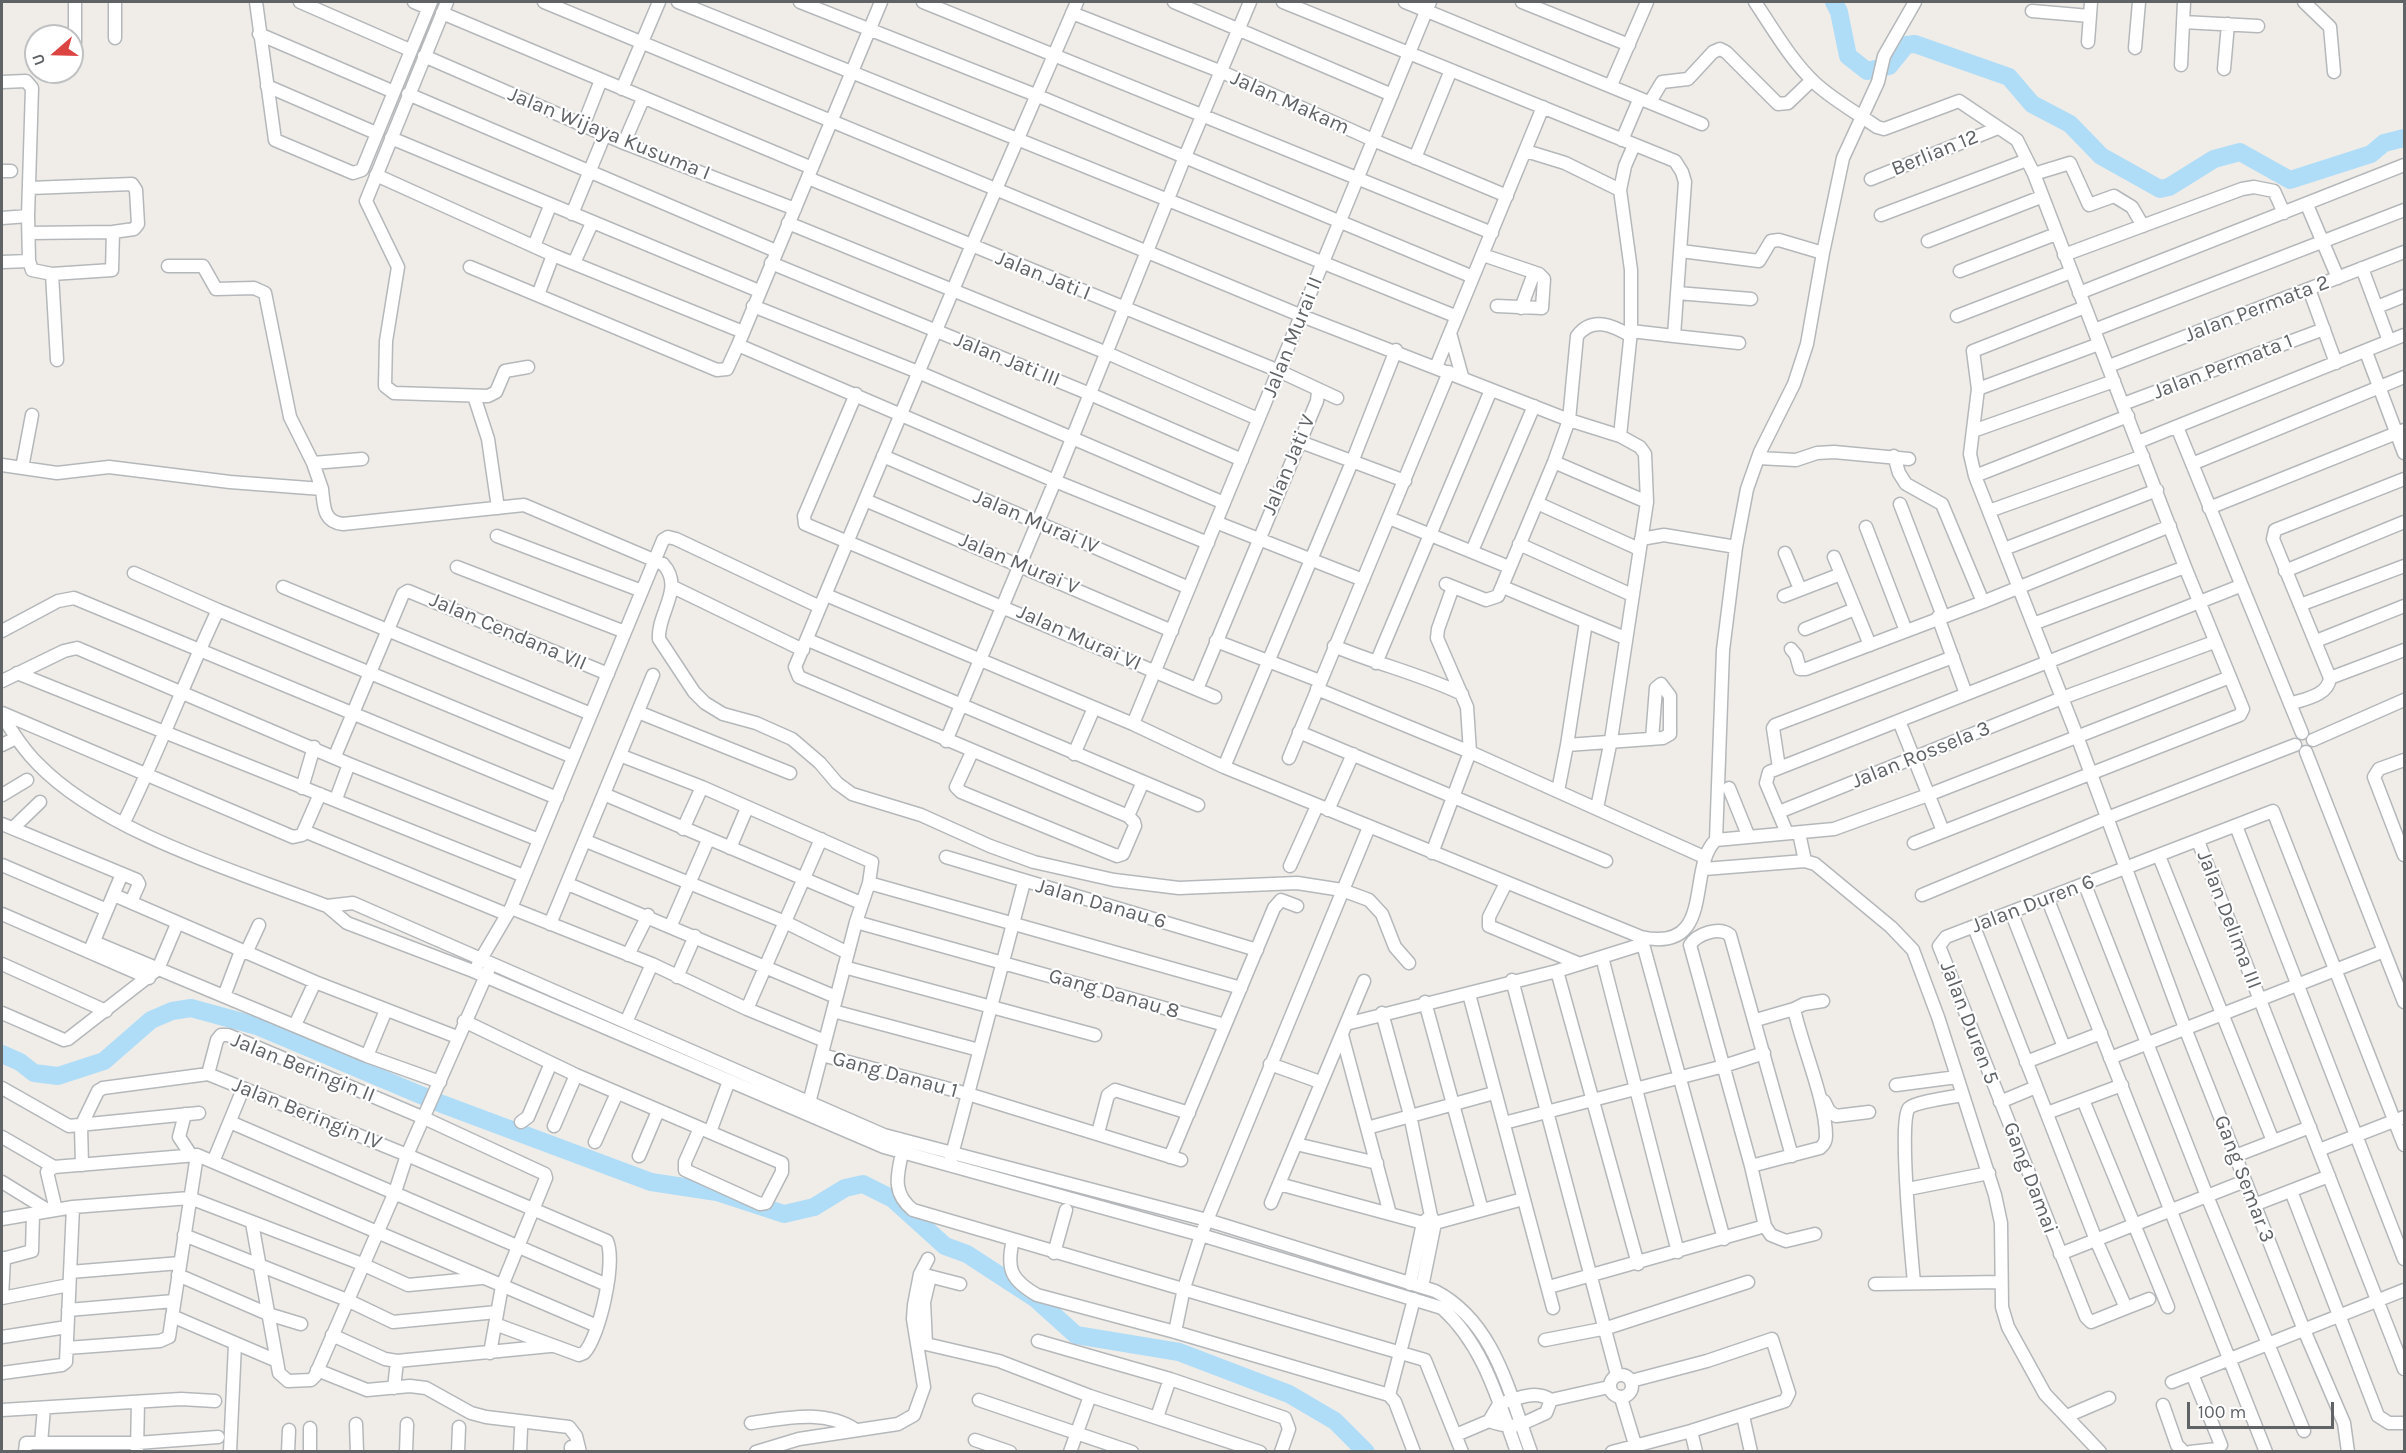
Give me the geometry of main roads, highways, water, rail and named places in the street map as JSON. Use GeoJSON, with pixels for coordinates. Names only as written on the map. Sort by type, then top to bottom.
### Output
{"type":"FeatureCollection","features":[{"type":"Feature","properties":{"kind":"waterway"},"geometry":{"type":"LineString","coordinates":[[1834,2],[1839,12],[1848,56],[1867,71],[1889,66],[1906,45],[1915,44],[2009,77],[2032,104],[2070,124],[2101,156],[2160,189],[2169,187],[2214,159],[2240,152],[2290,180],[2371,154],[2384,143],[2404,138]]}},
{"type":"Feature","properties":{"kind":"waterway"},"geometry":{"type":"LineString","coordinates":[[2,1054],[20,1062],[34,1073],[58,1076],[104,1061],[151,1020],[172,1011],[191,1008],[257,1026],[442,1104],[651,1182],[717,1192],[784,1214],[814,1207],[845,1188],[863,1184],[893,1199],[945,1246],[967,1254],[1036,1299],[1076,1335],[1179,1352],[1289,1394],[1335,1421],[1366,1452]]}}]}
